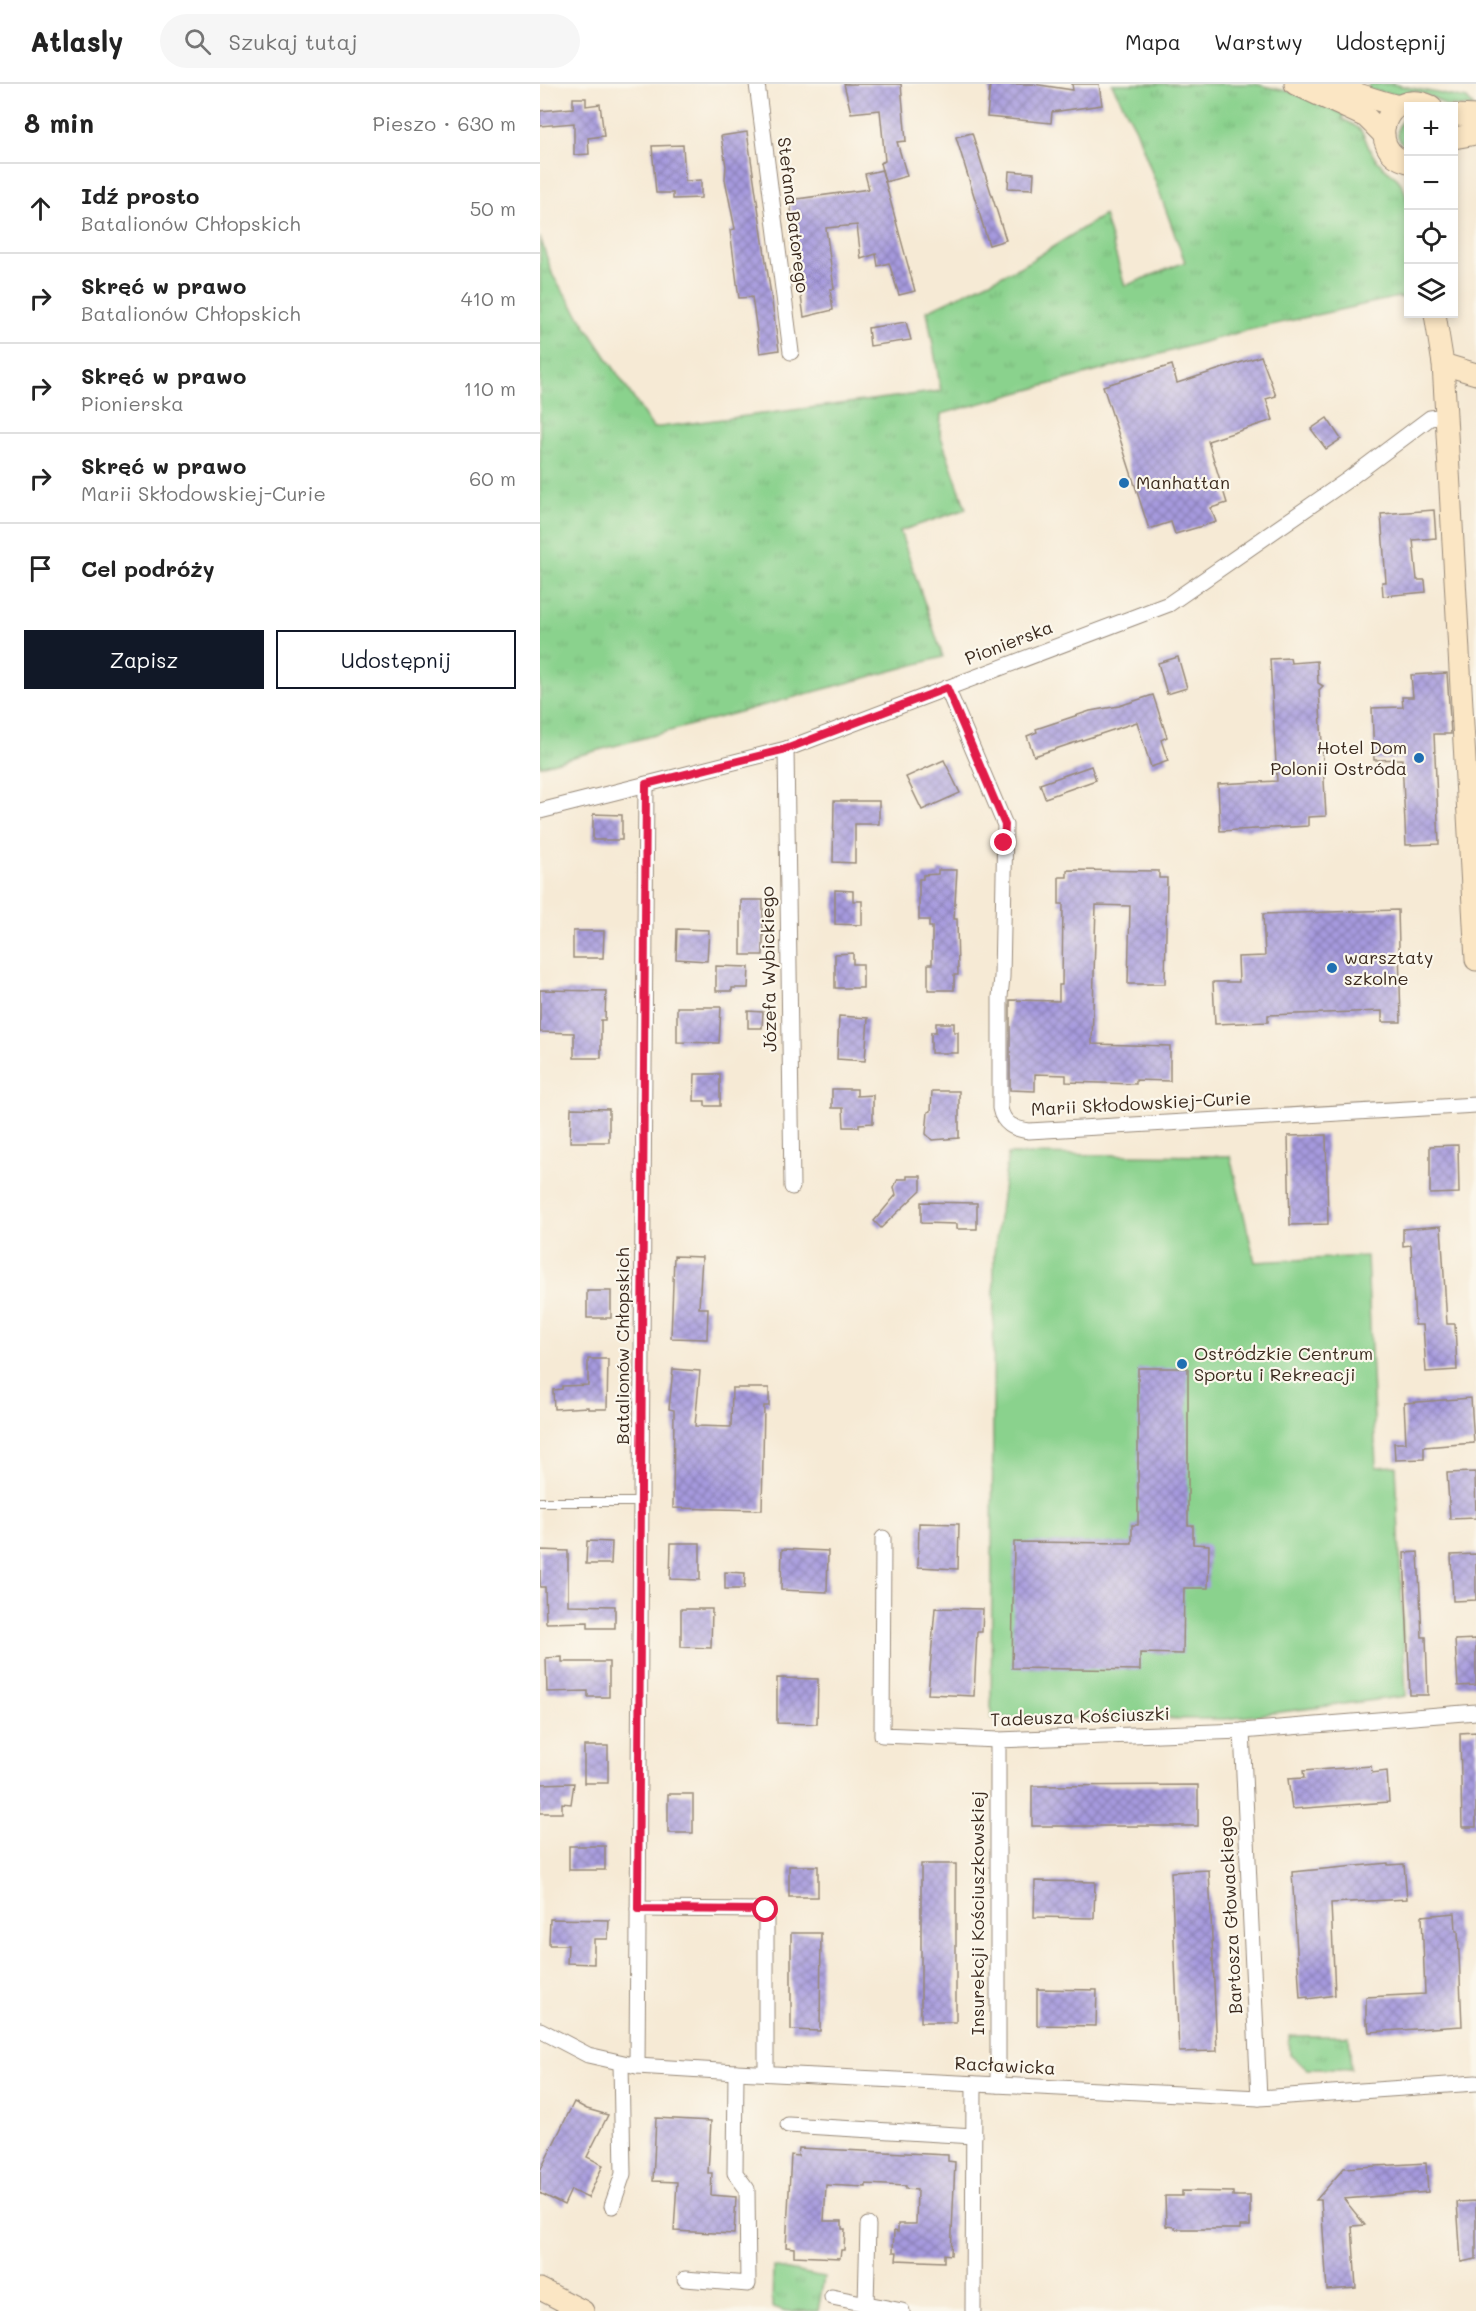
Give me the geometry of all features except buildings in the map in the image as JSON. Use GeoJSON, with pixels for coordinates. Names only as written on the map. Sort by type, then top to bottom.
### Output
{"type":"FeatureCollection","features":[{"type":"Feature","properties":{"kind":"street","name":"Stefana Batorego"},"geometry":{"type":"LineString","coordinates":[[757,84],[791,352]]}},
{"type":"Feature","properties":{"kind":"street"},"geometry":{"type":"LineString","coordinates":[[1295,84],[1366,117],[1384,135],[1390,150],[1404,162]]}},
{"type":"Feature","properties":{"kind":"street"},"geometry":{"type":"LineString","coordinates":[[1321,84],[1347,88],[1372,99],[1399,106],[1404,105]]}},
{"type":"Feature","properties":{"kind":"street"},"geometry":{"type":"LineString","coordinates":[[1384,135],[1387,118],[1399,106]]}},
{"type":"Feature","properties":{"kind":"street"},"geometry":{"type":"LineString","coordinates":[[1458,115],[1476,116]]}},
{"type":"Feature","properties":{"kind":"street"},"geometry":{"type":"LineString","coordinates":[[1458,137],[1476,134]]}},
{"type":"Feature","properties":{"kind":"street"},"geometry":{"type":"LineString","coordinates":[[1437,318],[1443,364],[1476,960]]}},
{"type":"Feature","properties":{"kind":"street"},"geometry":{"type":"LineString","coordinates":[[1443,364],[1476,374]]}},
{"type":"Feature","properties":{"kind":"street","name":"Pionierska"},"geometry":{"type":"LineString","coordinates":[[540,811],[786,749],[1169,604],[1346,481],[1430,418],[1446,416]]}},
{"type":"Feature","properties":{"kind":"street","name":"Marii Skłodowskiej-Curie"},"geometry":{"type":"LineString","coordinates":[[947,688],[1005,825],[1000,998],[1000,1108],[1001,1114],[1010,1125],[1029,1131],[1476,1105]]}},
{"type":"Feature","properties":{"kind":"street","name":"Józefa Wybickiego"},"geometry":{"type":"LineString","coordinates":[[786,749],[792,1187]]}},
{"type":"Feature","properties":{"kind":"street","name":"Batalionów Chłopskich"},"geometry":{"type":"LineString","coordinates":[[637,2066],[646,784]]}},
{"type":"Feature","properties":{"kind":"street","name":"Tadeusza Kościuszki"},"geometry":{"type":"LineString","coordinates":[[883,1538],[882,1736],[998,1740],[1242,1731],[1476,1712]]}},
{"type":"Feature","properties":{"kind":"street","name":"Bartosza Głowackiego"},"geometry":{"type":"LineString","coordinates":[[1242,1731],[1259,2098]]}},
{"type":"Feature","properties":{"kind":"street","name":"Insurekcji Kościuszkowskiej"},"geometry":{"type":"LineString","coordinates":[[998,1740],[998,2085]]}},
{"type":"Feature","properties":{"kind":"street"},"geometry":{"type":"LineString","coordinates":[[638,1909],[766,1910],[766,2073]]}},
{"type":"Feature","properties":{"kind":"street","name":"Racławicka"},"geometry":{"type":"LineString","coordinates":[[540,2030],[588,2055],[621,2063],[736,2072],[1259,2098],[1476,2083]]}},
{"type":"Feature","properties":{"kind":"street"},"geometry":{"type":"LineString","coordinates":[[612,2206],[623,2174],[621,2063]]}},
{"type":"Feature","properties":{"kind":"street"},"geometry":{"type":"LineString","coordinates":[[685,2279],[748,2284],[747,2189],[735,2173],[736,2072]]}},
{"type":"Feature","properties":{"kind":"street"},"geometry":{"type":"LineString","coordinates":[[973,2311],[974,2084]]}},
{"type":"Feature","properties":{"kind":"street"},"geometry":{"type":"LineString","coordinates":[[788,2124],[974,2136]]}},
{"type":"Feature","properties":{"kind":"street"},"geometry":{"type":"LineString","coordinates":[[866,2304],[868,2225]]}},
{"type":"Feature","properties":{"kind":"street"},"geometry":{"type":"LineString","coordinates":[[540,2289],[583,2311]]}},
{"type":"Feature","properties":{"kind":"street"},"geometry":{"type":"LineString","coordinates":[[832,2298],[902,2311]]}},
{"type":"Feature","properties":{"kind":"lane"},"geometry":{"type":"LineString","coordinates":[[540,1502],[641,1502]]}},
{"type":"Feature","properties":{"kind":"green space"},"geometry":{"type":"Polygon","coordinates":[[[1112,84],[1254,84],[1291,92],[1344,114],[1342,119],[1362,132],[1376,159],[1399,181],[1404,190],[1404,298],[1398,297],[1244,331],[941,414],[940,434],[966,509],[900,531],[943,657],[540,766],[540,237],[553,276],[653,428],[941,391],[927,311],[1024,265],[1104,215],[1125,286],[1185,262],[1136,129],[1112,84]]]}},
{"type":"Feature","properties":{"kind":"green space"},"geometry":{"type":"Polygon","coordinates":[[[1370,84],[1392,84],[1467,99],[1474,107],[1458,106],[1458,102],[1440,102],[1415,91],[1399,95],[1366,90],[1370,84]]]}},
{"type":"Feature","properties":{"kind":"green space"},"geometry":{"type":"Polygon","coordinates":[[[1403,120],[1404,146],[1398,137],[1398,128],[1403,120]]]}},
{"type":"Feature","properties":{"kind":"green space","name":"Ostródzkie Centrum Sportu i Rekreacji"},"geometry":{"type":"Polygon","coordinates":[[[1008,1154],[1230,1156],[1255,1262],[1367,1256],[1376,1467],[1396,1466],[1406,1696],[1226,1719],[991,1718],[994,1254],[1008,1154]]]}},
{"type":"Feature","properties":{"kind":"green space"},"geometry":{"type":"Polygon","coordinates":[[[1289,2036],[1349,2036],[1351,2069],[1307,2069],[1290,2055],[1289,2036]]]}},
{"type":"Feature","properties":{"kind":"green space"},"geometry":{"type":"Polygon","coordinates":[[[773,2267],[824,2277],[818,2311],[786,2311],[772,2307],[773,2267]]]}},
{"type":"Feature","properties":{"kind":"place","name":"Manhattan"},"geometry":{"type":"Point","coordinates":[1124,483]}},
{"type":"Feature","properties":{"kind":"place","name":"Hotel Dom Polonii Ostróda"},"geometry":{"type":"Point","coordinates":[1419,758]}},
{"type":"Feature","properties":{"kind":"place","name":"warsztaty szkolne"},"geometry":{"type":"Point","coordinates":[1332,968]}},
{"type":"Feature","properties":{"kind":"place","name":"Ostródzkie Centrum Sportu i Rekreacji"},"geometry":{"type":"Point","coordinates":[1182,1364]}},
{"type":"Feature","properties":{"kind":"route"},"geometry":{"type":"LineString","coordinates":[[766,1910],[638,1909],[646,784],[786,749],[947,688],[1005,825],[1004,843]]}}]}
